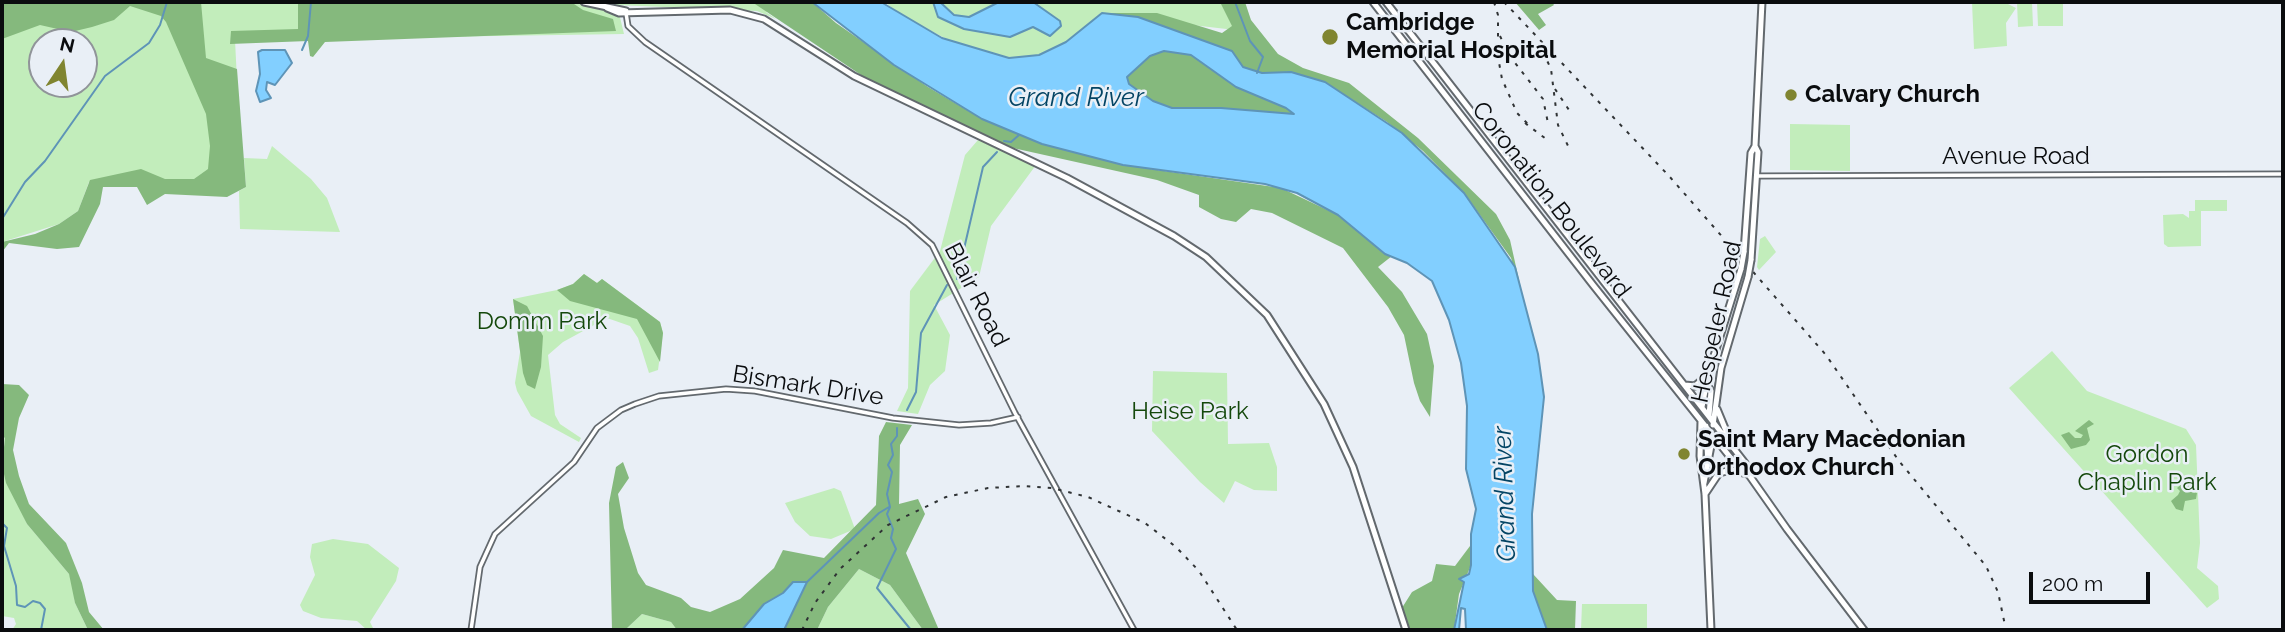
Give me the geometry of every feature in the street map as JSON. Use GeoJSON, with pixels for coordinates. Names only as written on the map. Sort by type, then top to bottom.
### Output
{"type":"FeatureCollection","features":[{"type":"Feature","properties":{"kind":"main road"},"geometry":{"type":"LineString","coordinates":[[584,2],[619,13],[730,10],[748,13],[777,25],[874,87],[1055,172],[1162,229],[1227,274],[1251,297],[1282,334],[1337,428],[1353,467],[1406,630]]}},
{"type":"Feature","properties":{"kind":"main road","name":"Coronation Boulevard"},"geometry":{"type":"LineString","coordinates":[[1373,2],[1738,467],[1749,475]]}},
{"type":"Feature","properties":{"kind":"main road","name":"Coronation Boulevard"},"geometry":{"type":"LineString","coordinates":[[1386,2],[1733,447]]}},
{"type":"Feature","properties":{"kind":"main road","name":"Hespeler Road"},"geometry":{"type":"LineString","coordinates":[[1712,421],[1721,368],[1751,260],[1757,176],[1758,152],[1755,146],[1762,2]]}},
{"type":"Feature","properties":{"kind":"main road","name":"Hespeler Road"},"geometry":{"type":"LineString","coordinates":[[1710,630],[1705,494],[1700,456],[1702,409],[1706,384],[1741,270],[1751,152],[1755,146]]}},
{"type":"Feature","properties":{"kind":"main road"},"geometry":{"type":"LineString","coordinates":[[1522,193],[1531,187]]}},
{"type":"Feature","properties":{"kind":"main road"},"geometry":{"type":"LineString","coordinates":[[1576,261],[1581,252]]}},
{"type":"Feature","properties":{"kind":"main road"},"geometry":{"type":"LineString","coordinates":[[1616,313],[1624,307]]}},
{"type":"Feature","properties":{"kind":"main road"},"geometry":{"type":"LineString","coordinates":[[1654,361],[1661,355]]}},
{"type":"Feature","properties":{"kind":"main road"},"geometry":{"type":"LineString","coordinates":[[1685,385],[1696,386],[1709,375]]}},
{"type":"Feature","properties":{"kind":"main road"},"geometry":{"type":"LineString","coordinates":[[1704,483],[1713,433],[1711,391],[1706,384]]}},
{"type":"Feature","properties":{"kind":"main road"},"geometry":{"type":"LineString","coordinates":[[1716,404],[1720,423],[1745,463],[1749,475],[1864,630]]}},
{"type":"Feature","properties":{"kind":"main road"},"geometry":{"type":"LineString","coordinates":[[1702,409],[1706,426],[1708,471]]}},
{"type":"Feature","properties":{"kind":"main road"},"geometry":{"type":"LineString","coordinates":[[1705,494],[1716,477],[1725,470],[1749,475]]}},
{"type":"Feature","properties":{"kind":"street","name":"Blair Road"},"geometry":{"type":"LineString","coordinates":[[626,11],[628,26],[645,42],[926,238],[943,263],[1018,417],[1134,630]]}},
{"type":"Feature","properties":{"kind":"street","name":"Avenue Road"},"geometry":{"type":"LineString","coordinates":[[1749,176],[2283,174]]}},
{"type":"Feature","properties":{"kind":"street","name":"Bismark Drive"},"geometry":{"type":"LineString","coordinates":[[471,630],[483,556],[495,534],[574,462],[597,428],[621,410],[635,404],[659,396],[726,389],[755,391],[893,418],[954,424],[991,423],[1018,417]]}},
{"type":"Feature","properties":{"kind":"green space"},"geometry":{"type":"Polygon","coordinates":[[[2,2],[803,2],[766,12],[776,19],[757,11],[617,5],[624,34],[235,40],[242,181],[89,182],[78,211],[59,224],[2,242],[2,2]]]}},
{"type":"Feature","properties":{"kind":"green space"},"geometry":{"type":"Polygon","coordinates":[[[2,2],[201,2],[206,58],[237,69],[246,187],[227,197],[165,194],[147,205],[137,187],[103,187],[100,204],[79,247],[57,249],[9,243],[2,252],[2,242],[35,234],[59,224],[78,211],[90,180],[141,169],[165,179],[194,179],[208,169],[210,146],[206,114],[161,16],[130,6],[114,20],[92,27],[53,28],[40,25],[2,39],[2,2]]]}},
{"type":"Feature","properties":{"kind":"green space"},"geometry":{"type":"Polygon","coordinates":[[[298,2],[571,2],[583,10],[613,19],[616,31],[325,42],[313,57],[310,56],[308,41],[230,44],[231,31],[298,29],[298,2]]]}},
{"type":"Feature","properties":{"kind":"green space"},"geometry":{"type":"Polygon","coordinates":[[[752,2],[812,2],[836,23],[928,87],[982,119],[1042,144],[1123,165],[1281,188],[1338,215],[1385,254],[1392,256],[1378,267],[1402,292],[1427,334],[1434,366],[1430,417],[1420,401],[1414,383],[1404,335],[1388,307],[1343,248],[1272,213],[1251,209],[1236,222],[1221,219],[1199,207],[1199,195],[1157,180],[1013,148],[867,79],[752,2]]]}},
{"type":"Feature","properties":{"kind":"green space"},"geometry":{"type":"Polygon","coordinates":[[[885,2],[1222,2],[1235,30],[1192,25],[1072,42],[1032,57],[1008,58],[971,52],[899,14],[885,2]]]}},
{"type":"Feature","properties":{"kind":"green space"},"geometry":{"type":"Polygon","coordinates":[[[1220,2],[1245,2],[1251,20],[1278,54],[1303,68],[1349,83],[1418,138],[1496,214],[1510,240],[1524,302],[1511,258],[1464,193],[1423,151],[1387,122],[1324,82],[1291,72],[1262,73],[1243,67],[1232,51],[1102,13],[1157,13],[1222,33],[1232,26],[1220,2]]]}},
{"type":"Feature","properties":{"kind":"green space"},"geometry":{"type":"Polygon","coordinates":[[[1515,2],[1552,2],[1554,5],[1538,14],[1546,25],[1539,30],[1515,2]]]}},
{"type":"Feature","properties":{"kind":"green space"},"geometry":{"type":"Polygon","coordinates":[[[1972,2],[2004,2],[2016,8],[2006,23],[2007,46],[1974,49],[1972,2]]]}},
{"type":"Feature","properties":{"kind":"green space"},"geometry":{"type":"Polygon","coordinates":[[[2017,2],[2032,2],[2033,26],[2018,27],[2017,2]]]}},
{"type":"Feature","properties":{"kind":"green space"},"geometry":{"type":"Polygon","coordinates":[[[2037,2],[2063,2],[2063,26],[2038,26],[2037,2]]]}},
{"type":"Feature","properties":{"kind":"green space"},"geometry":{"type":"Polygon","coordinates":[[[1164,51],[1191,55],[1236,87],[1294,114],[1221,108],[1172,108],[1153,101],[1129,84],[1127,77],[1150,56],[1164,51]]]}},
{"type":"Feature","properties":{"kind":"green space"},"geometry":{"type":"Polygon","coordinates":[[[1790,124],[1850,125],[1850,171],[1790,170],[1790,124]]]}},
{"type":"Feature","properties":{"kind":"green space"},"geometry":{"type":"Polygon","coordinates":[[[978,140],[1036,165],[991,226],[979,277],[934,305],[950,335],[945,371],[930,385],[918,414],[897,411],[908,388],[910,291],[940,251],[965,155],[978,140]]]}},
{"type":"Feature","properties":{"kind":"green space"},"geometry":{"type":"Polygon","coordinates":[[[272,146],[311,179],[327,198],[340,232],[240,229],[239,191],[246,187],[244,158],[267,159],[272,146]]]}},
{"type":"Feature","properties":{"kind":"green space"},"geometry":{"type":"Polygon","coordinates":[[[2195,200],[2227,200],[2227,211],[2201,211],[2201,246],[2168,247],[2164,244],[2163,215],[2183,214],[2189,218],[2189,211],[2195,211],[2195,200]]]}},
{"type":"Feature","properties":{"kind":"green space"},"geometry":{"type":"Polygon","coordinates":[[[1765,236],[1776,252],[1759,270],[1760,239],[1765,236]]]}},
{"type":"Feature","properties":{"kind":"green space","name":"Domm Park"},"geometry":{"type":"Polygon","coordinates":[[[584,274],[597,283],[602,279],[660,322],[663,333],[658,370],[649,373],[638,338],[630,326],[607,318],[563,342],[548,355],[555,415],[560,424],[581,438],[579,442],[531,416],[517,391],[515,383],[520,352],[513,299],[557,290],[573,284],[584,274]]]}},
{"type":"Feature","properties":{"kind":"green space"},"geometry":{"type":"Polygon","coordinates":[[[584,274],[597,283],[602,279],[660,322],[663,333],[660,362],[637,319],[570,301],[557,290],[573,284],[584,274]]]}},
{"type":"Feature","properties":{"kind":"green space"},"geometry":{"type":"Polygon","coordinates":[[[513,299],[527,306],[543,336],[541,367],[535,389],[527,385],[523,373],[513,299]]]}},
{"type":"Feature","properties":{"kind":"green space","name":"Gordon Chaplin Park"},"geometry":{"type":"Polygon","coordinates":[[[2052,351],[2087,391],[2186,429],[2196,445],[2200,543],[2197,568],[2218,586],[2219,599],[2207,608],[2009,388],[2052,351]]]}},
{"type":"Feature","properties":{"kind":"green space","name":"Heise Park"},"geometry":{"type":"Polygon","coordinates":[[[1153,371],[1227,373],[1228,444],[1269,443],[1277,467],[1277,491],[1254,490],[1235,481],[1224,503],[1200,482],[1152,431],[1153,371]]]}},
{"type":"Feature","properties":{"kind":"green space"},"geometry":{"type":"Polygon","coordinates":[[[2,384],[19,385],[29,395],[19,418],[13,450],[29,504],[66,543],[82,583],[89,612],[104,630],[88,630],[75,603],[69,574],[27,524],[6,483],[2,465],[5,438],[2,436],[2,384]]]}},
{"type":"Feature","properties":{"kind":"green space"},"geometry":{"type":"Polygon","coordinates":[[[2089,420],[2094,424],[2087,428],[2090,440],[2086,445],[2071,449],[2061,435],[2069,432],[2075,438],[2081,438],[2083,435],[2075,431],[2089,420]]]}},
{"type":"Feature","properties":{"kind":"green space"},"geometry":{"type":"Polygon","coordinates":[[[886,422],[912,425],[900,445],[899,504],[918,499],[925,514],[906,553],[939,630],[923,630],[890,585],[859,569],[828,607],[817,630],[784,630],[806,582],[764,604],[742,630],[677,630],[671,622],[642,614],[625,630],[612,630],[609,503],[616,467],[623,462],[629,478],[618,494],[624,528],[638,573],[646,585],[681,598],[691,607],[710,612],[740,599],[774,568],[783,550],[824,558],[876,505],[879,436],[886,422]]]}},
{"type":"Feature","properties":{"kind":"green space"},"geometry":{"type":"Polygon","coordinates":[[[2,436],[5,438],[2,465],[2,436]]]}},
{"type":"Feature","properties":{"kind":"green space"},"geometry":{"type":"Polygon","coordinates":[[[2,465],[27,524],[69,574],[75,603],[88,630],[12,630],[16,624],[14,618],[2,616],[2,465]]]}},
{"type":"Feature","properties":{"kind":"green space"},"geometry":{"type":"Polygon","coordinates":[[[2184,482],[2189,485],[2191,492],[2197,493],[2196,499],[2185,501],[2183,511],[2176,509],[2171,501],[2180,491],[2177,488],[2184,482]]]}},
{"type":"Feature","properties":{"kind":"green space"},"geometry":{"type":"Polygon","coordinates":[[[834,488],[841,491],[855,529],[831,539],[810,536],[795,522],[785,503],[834,488]]]}},
{"type":"Feature","properties":{"kind":"green space"},"geometry":{"type":"Polygon","coordinates":[[[333,539],[368,544],[399,568],[396,581],[370,622],[374,630],[367,630],[357,621],[321,618],[303,611],[300,605],[315,575],[310,557],[312,544],[333,539]]]}},
{"type":"Feature","properties":{"kind":"green space"},"geometry":{"type":"Polygon","coordinates":[[[1470,546],[1471,565],[1459,594],[1454,630],[1406,630],[1400,611],[1412,592],[1432,581],[1436,564],[1455,566],[1470,546]]]}},
{"type":"Feature","properties":{"kind":"green space"},"geometry":{"type":"Polygon","coordinates":[[[859,569],[890,585],[923,630],[817,630],[828,607],[859,569]]]}},
{"type":"Feature","properties":{"kind":"green space"},"geometry":{"type":"Polygon","coordinates":[[[1533,574],[1557,600],[1576,601],[1575,630],[1547,630],[1533,591],[1533,574]]]}},
{"type":"Feature","properties":{"kind":"green space"},"geometry":{"type":"Polygon","coordinates":[[[1582,604],[1647,604],[1647,630],[1581,630],[1582,604]]]}},
{"type":"Feature","properties":{"kind":"green space"},"geometry":{"type":"Polygon","coordinates":[[[642,614],[671,622],[677,630],[625,630],[642,614]]]}},
{"type":"Feature","properties":{"kind":"water","name":"Grand River"},"geometry":{"type":"Polygon","coordinates":[[[812,2],[881,2],[942,38],[1009,58],[1039,55],[1066,42],[1102,13],[1138,17],[1232,51],[1243,67],[1262,73],[1291,72],[1325,82],[1402,133],[1464,193],[1515,267],[1538,354],[1544,397],[1532,514],[1533,591],[1547,630],[1466,630],[1465,609],[1461,608],[1459,630],[1454,630],[1464,582],[1459,579],[1469,574],[1471,565],[1471,534],[1476,509],[1466,469],[1467,406],[1461,363],[1449,320],[1432,281],[1407,263],[1385,254],[1338,215],[1297,193],[1265,184],[1123,165],[1042,144],[982,119],[894,65],[812,2]],[[1164,51],[1150,56],[1127,77],[1129,84],[1153,101],[1172,108],[1221,108],[1294,114],[1236,87],[1191,55],[1164,51]]]}},
{"type":"Feature","properties":{"kind":"water"},"geometry":{"type":"Polygon","coordinates":[[[933,2],[940,2],[954,15],[969,17],[999,2],[1033,2],[1060,21],[1061,26],[1050,36],[1033,27],[1010,37],[964,29],[938,17],[933,2]]]}},
{"type":"Feature","properties":{"kind":"water"},"geometry":{"type":"Polygon","coordinates":[[[285,50],[292,63],[275,85],[267,82],[266,90],[271,98],[260,102],[256,91],[260,74],[258,52],[285,50]]]}},
{"type":"Feature","properties":{"kind":"water"},"geometry":{"type":"Polygon","coordinates":[[[793,582],[807,582],[784,630],[742,630],[764,604],[783,593],[793,582]]]}},
{"type":"Feature","properties":{"kind":"waterway"},"geometry":{"type":"LineString","coordinates":[[2,219],[25,182],[45,161],[105,76],[149,43],[160,25],[167,2]]}},
{"type":"Feature","properties":{"kind":"waterway"},"geometry":{"type":"LineString","coordinates":[[302,50],[308,36],[311,2]]}},
{"type":"Feature","properties":{"kind":"waterway"},"geometry":{"type":"LineString","coordinates":[[1235,2],[1250,41],[1263,57],[1257,73]]}},
{"type":"Feature","properties":{"kind":"waterway"},"geometry":{"type":"LineString","coordinates":[[1004,141],[1011,142],[1019,135]]}},
{"type":"Feature","properties":{"kind":"waterway"},"geometry":{"type":"LineString","coordinates":[[957,279],[983,167],[997,152]]}},
{"type":"Feature","properties":{"kind":"waterway"},"geometry":{"type":"LineString","coordinates":[[907,410],[916,392],[921,333],[947,285]]}},
{"type":"Feature","properties":{"kind":"waterway"},"geometry":{"type":"LineString","coordinates":[[897,428],[897,436],[891,444],[893,455],[888,465],[892,472],[887,494],[890,507],[887,514],[893,529],[891,538],[896,549],[877,588],[911,630]]}},
{"type":"Feature","properties":{"kind":"waterway"},"geometry":{"type":"LineString","coordinates":[[807,582],[879,513],[889,507]]}},
{"type":"Feature","properties":{"kind":"waterway"},"geometry":{"type":"LineString","coordinates":[[2,523],[7,528],[4,546],[16,586],[17,605],[25,607],[33,601],[40,603],[45,609],[41,630]]}},
{"type":"Feature","properties":{"kind":"railway"},"geometry":{"type":"LineString","coordinates":[[1494,2],[1498,15],[1498,57],[1502,79],[1517,113],[1532,128]]}},
{"type":"Feature","properties":{"kind":"railway"},"geometry":{"type":"LineString","coordinates":[[1504,2],[1669,176],[1826,355],[1899,461],[1986,566],[1998,592],[2006,630]]}},
{"type":"Feature","properties":{"kind":"railway"},"geometry":{"type":"LineString","coordinates":[[1500,36],[1509,55],[1543,99],[1548,123]]}},
{"type":"Feature","properties":{"kind":"railway"},"geometry":{"type":"LineString","coordinates":[[1543,52],[1551,69],[1558,125],[1570,150]]}},
{"type":"Feature","properties":{"kind":"railway"},"geometry":{"type":"LineString","coordinates":[[1555,89],[1571,113]]}},
{"type":"Feature","properties":{"kind":"railway"},"geometry":{"type":"LineString","coordinates":[[1525,123],[1550,142]]}},
{"type":"Feature","properties":{"kind":"railway"},"geometry":{"type":"LineString","coordinates":[[802,630],[815,603],[840,569],[888,525],[946,497],[988,488],[1025,486],[1052,488],[1088,497],[1145,523],[1176,547],[1199,571],[1237,630]]}},
{"type":"Feature","properties":{"kind":"place","name":"Cambridge Memorial Hospital"},"geometry":{"type":"Point","coordinates":[1330,37]}},
{"type":"Feature","properties":{"kind":"place","name":"Calvary Church"},"geometry":{"type":"Point","coordinates":[1791,95]}},
{"type":"Feature","properties":{"kind":"place","name":"Saint Mary Macedonian Orthodox Church"},"geometry":{"type":"Point","coordinates":[1684,454]}}]}
